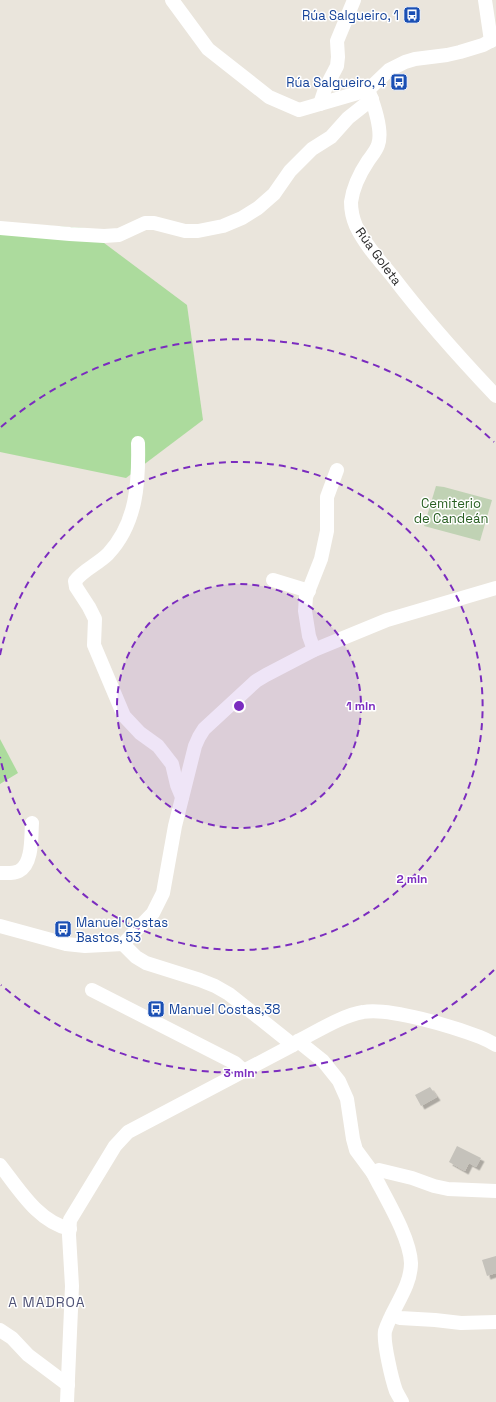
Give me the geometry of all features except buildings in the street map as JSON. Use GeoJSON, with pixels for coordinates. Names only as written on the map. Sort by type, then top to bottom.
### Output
{"type":"FeatureCollection","features":[{"type":"Feature","properties":{"kind":"street"},"geometry":{"type":"LineString","coordinates":[[172,0],[208,49],[269,97],[299,110],[320,104],[370,94]]}},
{"type":"Feature","properties":{"kind":"street"},"geometry":{"type":"LineString","coordinates":[[320,104],[325,88],[337,66],[337,41],[354,0]]}},
{"type":"Feature","properties":{"kind":"street"},"geometry":{"type":"LineString","coordinates":[[0,228],[104,236],[119,235],[145,223],[154,223],[185,231],[198,231],[223,226],[242,218],[258,208],[274,194],[290,170],[312,149],[331,137],[370,94],[389,70],[415,59],[460,52],[494,39],[485,0]]}},
{"type":"Feature","properties":{"kind":"street","name":"Rúa Goleta"},"geometry":{"type":"LineString","coordinates":[[370,94],[380,136],[379,144],[362,171],[353,192],[351,204],[352,214],[356,225],[367,245],[399,286],[460,359],[496,396]]}},
{"type":"Feature","properties":{"kind":"street"},"geometry":{"type":"LineString","coordinates":[[138,443],[139,469],[137,491],[126,526],[118,542],[107,555],[78,576],[74,581],[76,588],[95,619],[94,645],[124,716],[140,733],[158,746],[172,764],[176,785],[182,797]]}},
{"type":"Feature","properties":{"kind":"street"},"geometry":{"type":"LineString","coordinates":[[314,650],[309,636],[305,611],[306,597],[321,559],[327,531],[327,497],[337,470]]}},
{"type":"Feature","properties":{"kind":"street"},"geometry":{"type":"LineString","coordinates":[[273,580],[309,591]]}},
{"type":"Feature","properties":{"kind":"street"},"geometry":{"type":"LineString","coordinates":[[0,926],[66,944],[85,946],[123,944],[152,912],[163,893],[175,826],[182,797],[195,746],[198,737],[204,729],[256,682],[266,675],[314,650],[387,620],[496,588]]}},
{"type":"Feature","properties":{"kind":"street"},"geometry":{"type":"LineString","coordinates":[[0,874],[20,871],[25,865],[31,850],[32,823]]}},
{"type":"Feature","properties":{"kind":"street"},"geometry":{"type":"LineString","coordinates":[[123,944],[136,957],[146,963],[200,980],[229,994],[323,1061],[339,1081],[348,1099],[353,1139],[356,1150],[373,1173],[408,1245],[411,1262],[409,1274],[385,1333],[386,1345],[396,1392],[402,1402]]}},
{"type":"Feature","properties":{"kind":"street"},"geometry":{"type":"LineString","coordinates":[[92,990],[236,1063],[244,1071]]}},
{"type":"Feature","properties":{"kind":"street"},"geometry":{"type":"LineString","coordinates":[[67,1402],[72,1286],[69,1236],[70,1220],[115,1146],[128,1132],[346,1017],[362,1012],[382,1012],[412,1018],[481,1037],[496,1045]]}},
{"type":"Feature","properties":{"kind":"street"},"geometry":{"type":"LineString","coordinates":[[1,1167],[38,1212],[60,1227],[70,1229]]}},
{"type":"Feature","properties":{"kind":"street"},"geometry":{"type":"LineString","coordinates":[[373,1173],[379,1170],[448,1189],[496,1191]]}},
{"type":"Feature","properties":{"kind":"street"},"geometry":{"type":"LineString","coordinates":[[392,1315],[400,1318],[461,1323],[496,1322]]}},
{"type":"Feature","properties":{"kind":"street"},"geometry":{"type":"LineString","coordinates":[[0,1330],[12,1338],[28,1355],[68,1385]]}},
{"type":"Feature","properties":{"kind":"green space"},"geometry":{"type":"Polygon","coordinates":[[[6,223],[84,228],[187,305],[203,420],[126,478],[0,452],[0,233],[6,223]]]}},
{"type":"Feature","properties":{"kind":"green space","name":"Cemiterio de Candeán"},"geometry":{"type":"Polygon","coordinates":[[[436,486],[492,500],[480,541],[424,526],[436,486]]]}},
{"type":"Feature","properties":{"kind":"green space"},"geometry":{"type":"Polygon","coordinates":[[[0,739],[18,773],[0,784],[0,739]]]}},
{"type":"Feature","properties":{"kind":"place","name":"Rúa Salgueiro, 1"},"geometry":{"type":"Point","coordinates":[412,15]}},
{"type":"Feature","properties":{"kind":"place","name":"Rúa Salgueiro, 4"},"geometry":{"type":"Point","coordinates":[399,82]}},
{"type":"Feature","properties":{"kind":"place","name":"Manuel Costas Bastos, 53"},"geometry":{"type":"Point","coordinates":[63,929]}},
{"type":"Feature","properties":{"kind":"place","name":"Manuel Costas,38"},"geometry":{"type":"Point","coordinates":[156,1009]}},
{"type":"Feature","properties":{"kind":"district","name":"A MADROA"},"geometry":{"type":"Point","coordinates":[47,1302]}}]}
